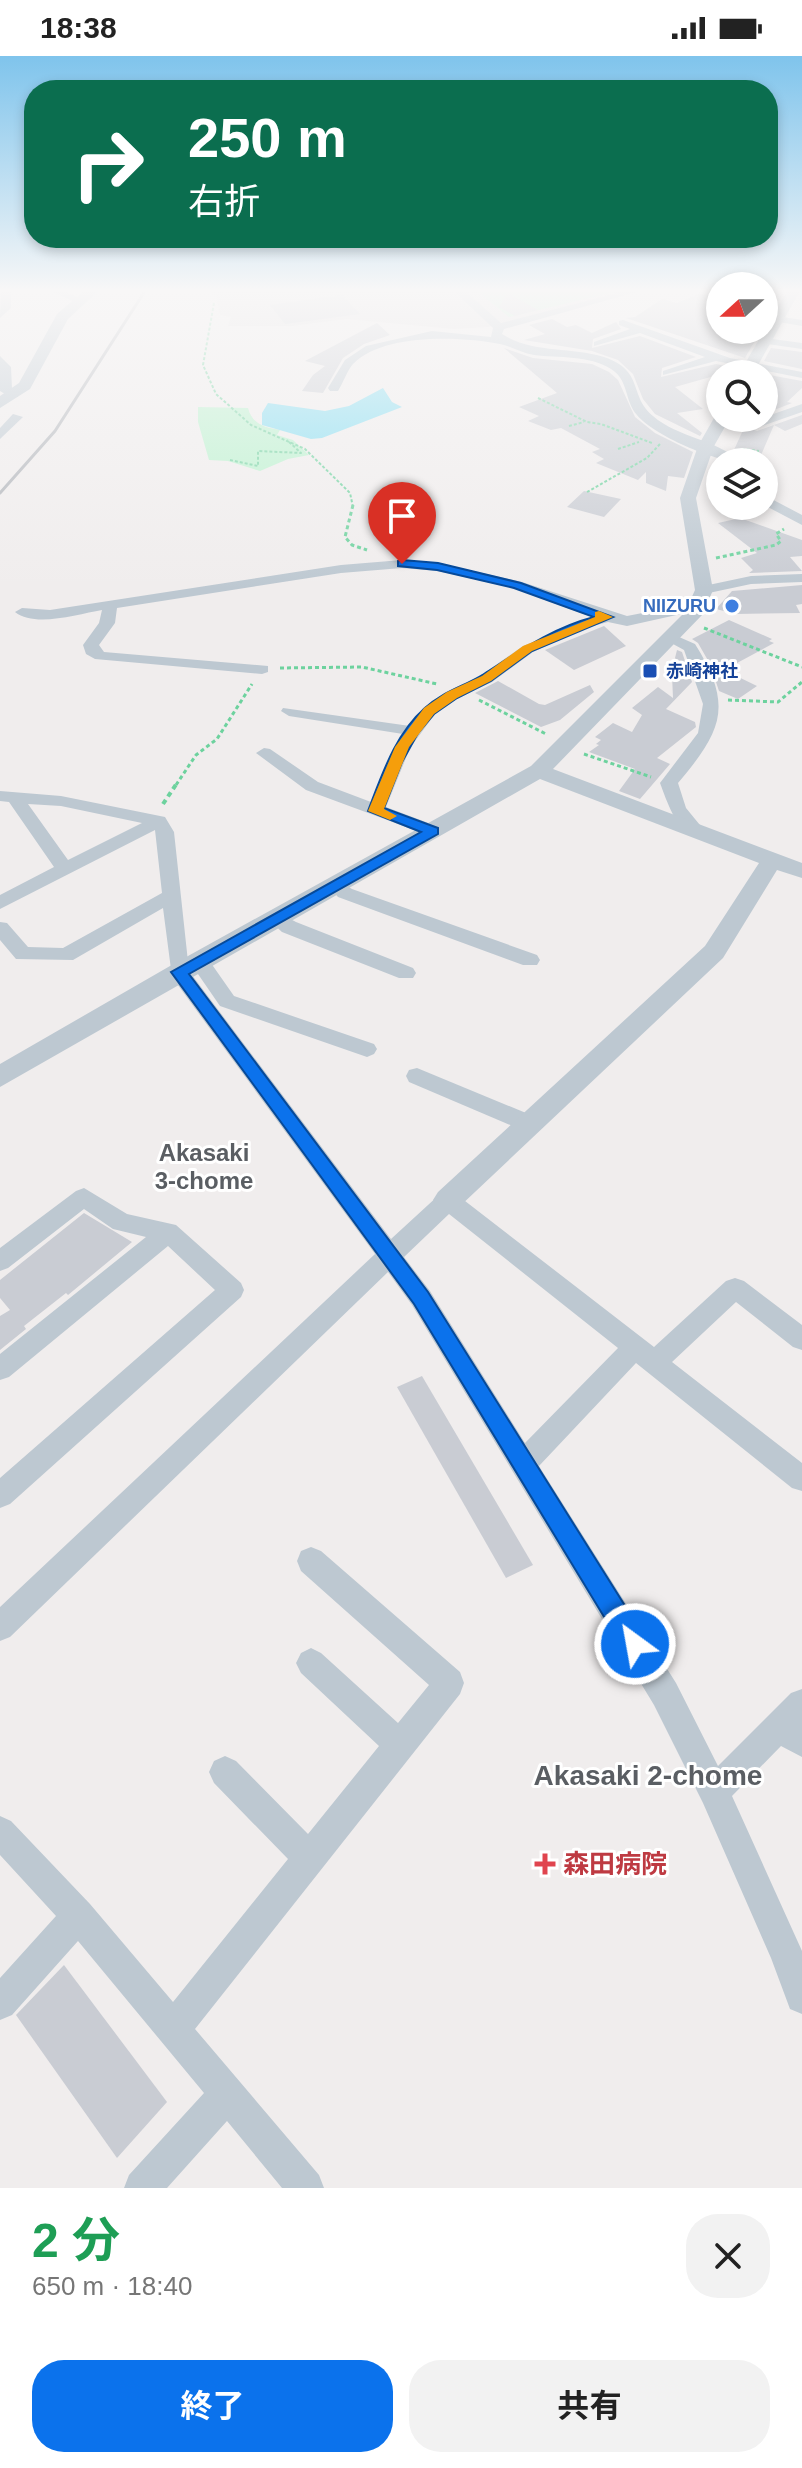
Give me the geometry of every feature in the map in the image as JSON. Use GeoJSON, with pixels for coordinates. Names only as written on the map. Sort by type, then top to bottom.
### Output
{"type":"FeatureCollection","features":[{"type":"Feature","properties":{"kind":"street"},"geometry":{"type":"LineString","coordinates":[[630,390],[635,402],[654,422],[676,437],[710,448]]}},
{"type":"Feature","properties":{"kind":"street"},"geometry":{"type":"LineString","coordinates":[[778,416],[802,408]]}},
{"type":"Feature","properties":{"kind":"street"},"geometry":{"type":"LineString","coordinates":[[0,435],[17,417]]}},
{"type":"Feature","properties":{"kind":"street"},"geometry":{"type":"LineString","coordinates":[[0,1077],[539,771],[686,622],[701,598],[688,498],[714,432]]}},
{"type":"Feature","properties":{"kind":"street"},"geometry":{"type":"LineString","coordinates":[[778,507],[800,520]]}},
{"type":"Feature","properties":{"kind":"street"},"geometry":{"type":"LineString","coordinates":[[22,612],[50,614],[341,569],[399,564],[438,567],[462,575],[517,585],[607,617],[627,621],[751,580],[802,578]]}},
{"type":"Feature","properties":{"kind":"street"},"geometry":{"type":"LineString","coordinates":[[110,604],[107,623],[91,645],[91,651],[100,656],[262,669]]}},
{"type":"Feature","properties":{"kind":"street"},"geometry":{"type":"LineString","coordinates":[[376,811],[395,762],[412,731],[429,711],[486,679],[528,649],[580,625],[607,617]]}},
{"type":"Feature","properties":{"kind":"street"},"geometry":{"type":"LineString","coordinates":[[670,638],[690,647],[713,698],[714,716],[669,783],[678,809],[695,830]]}},
{"type":"Feature","properties":{"kind":"street"},"geometry":{"type":"LineString","coordinates":[[289,711],[412,731]]}},
{"type":"Feature","properties":{"kind":"street"},"geometry":{"type":"LineString","coordinates":[[264,753],[312,786],[433,831]]}},
{"type":"Feature","properties":{"kind":"street"},"geometry":{"type":"LineString","coordinates":[[539,771],[802,871]]}},
{"type":"Feature","properties":{"kind":"street"},"geometry":{"type":"LineString","coordinates":[[7,797],[61,801],[159,821],[165,832],[172,895],[189,967],[389,1257],[421,1298],[665,1694],[714,1792],[787,1955],[802,1997]]}},
{"type":"Feature","properties":{"kind":"street"},"geometry":{"type":"LineString","coordinates":[[7,797],[64,868]]}},
{"type":"Feature","properties":{"kind":"street"},"geometry":{"type":"LineString","coordinates":[[0,903],[159,821]]}},
{"type":"Feature","properties":{"kind":"street"},"geometry":{"type":"LineString","coordinates":[[0,1627],[448,1200],[714,952],[772,860]]}},
{"type":"Feature","properties":{"kind":"street"},"geometry":{"type":"LineString","coordinates":[[336,885],[345,893],[530,960]]}},
{"type":"Feature","properties":{"kind":"street"},"geometry":{"type":"LineString","coordinates":[[0,928],[23,954],[66,955],[172,895]]}},
{"type":"Feature","properties":{"kind":"street"},"geometry":{"type":"LineString","coordinates":[[277,918],[289,927],[406,973]]}},
{"type":"Feature","properties":{"kind":"street"},"geometry":{"type":"LineString","coordinates":[[189,967],[227,1001],[367,1049]]}},
{"type":"Feature","properties":{"kind":"street"},"geometry":{"type":"LineString","coordinates":[[417,1076],[530,1124]]}},
{"type":"Feature","properties":{"kind":"street"},"geometry":{"type":"LineString","coordinates":[[0,1261],[84,1197],[121,1222],[168,1232],[232,1290],[0,1495]]}},
{"type":"Feature","properties":{"kind":"street"},"geometry":{"type":"LineString","coordinates":[[448,1200],[802,1479]]}},
{"type":"Feature","properties":{"kind":"street"},"geometry":{"type":"LineString","coordinates":[[0,1369],[168,1232]]}},
{"type":"Feature","properties":{"kind":"street"},"geometry":{"type":"LineString","coordinates":[[523,1464],[646,1354],[735,1288],[802,1339]]}},
{"type":"Feature","properties":{"kind":"street"},"geometry":{"type":"LineString","coordinates":[[173,2029],[449,1683],[311,1561]]}},
{"type":"Feature","properties":{"kind":"street"},"geometry":{"type":"LineString","coordinates":[[311,1663],[400,1745]]}},
{"type":"Feature","properties":{"kind":"street"},"geometry":{"type":"LineString","coordinates":[[714,1792],[791,1734],[802,1704]]}},
{"type":"Feature","properties":{"kind":"street"},"geometry":{"type":"LineString","coordinates":[[225,1772],[308,1857]]}},
{"type":"Feature","properties":{"kind":"street"},"geometry":{"type":"LineString","coordinates":[[0,1832],[78,1916],[228,2093],[299,2184]]}},
{"type":"Feature","properties":{"kind":"street"},"geometry":{"type":"LineString","coordinates":[[0,2003],[78,1916]]}},
{"type":"Feature","properties":{"kind":"street"},"geometry":{"type":"LineString","coordinates":[[142,2188],[228,2093]]}},
{"type":"Feature","properties":{"kind":"path"},"geometry":{"type":"LineString","coordinates":[[214,390],[248,425],[287,440],[313,456],[351,494],[354,502],[345,532],[347,542],[399,564]]}},
{"type":"Feature","properties":{"kind":"path"},"geometry":{"type":"LineString","coordinates":[[538,398],[587,422],[601,424],[641,441],[706,446]]}},
{"type":"Feature","properties":{"kind":"path"},"geometry":{"type":"LineString","coordinates":[[569,426],[587,422]]}},
{"type":"Feature","properties":{"kind":"path"},"geometry":{"type":"LineString","coordinates":[[230,460],[258,466],[258,451],[263,449],[286,456],[301,453],[287,440]]}},
{"type":"Feature","properties":{"kind":"path"},"geometry":{"type":"LineString","coordinates":[[618,449],[641,441]]}},
{"type":"Feature","properties":{"kind":"path"},"geometry":{"type":"LineString","coordinates":[[587,492],[647,458],[659,444]]}},
{"type":"Feature","properties":{"kind":"path"},"geometry":{"type":"LineString","coordinates":[[698,561],[776,545],[781,541],[776,534],[800,520]]}},
{"type":"Feature","properties":{"kind":"path"},"geometry":{"type":"LineString","coordinates":[[686,622],[802,667]]}},
{"type":"Feature","properties":{"kind":"path"},"geometry":{"type":"LineString","coordinates":[[159,821],[157,814],[165,800],[196,755],[217,739],[262,669],[362,667],[462,690],[567,745],[669,783]]}},
{"type":"Feature","properties":{"kind":"path"},"geometry":{"type":"LineString","coordinates":[[713,698],[769,704],[782,700],[802,682]]}},
{"type":"Feature","properties":{"kind":"green space"},"geometry":{"type":"Polygon","coordinates":[[[198,407],[248,408],[256,421],[280,430],[277,435],[293,440],[309,455],[288,459],[260,471],[228,461],[209,460],[198,422],[198,407]]]}},
{"type":"Feature","properties":{"kind":"water"},"geometry":{"type":"Polygon","coordinates":[[[378,390],[385,390],[392,402],[402,407],[322,438],[311,439],[262,425],[262,413],[268,403],[325,411],[349,406],[378,390]]]}},
{"type":"Feature","properties":{"kind":"building"},"geometry":{"type":"Polygon","coordinates":[[[554,390],[623,390],[635,417],[655,433],[693,452],[684,478],[668,476],[666,491],[646,483],[646,472],[638,480],[596,463],[604,459],[592,452],[600,449],[561,428],[551,430],[528,421],[539,416],[519,407],[557,393],[554,390]]]}},
{"type":"Feature","properties":{"kind":"building"},"geometry":{"type":"Polygon","coordinates":[[[640,390],[679,390],[703,409],[677,413],[702,433],[700,436],[655,414],[640,390]]]}},
{"type":"Feature","properties":{"kind":"building"},"geometry":{"type":"Polygon","coordinates":[[[778,390],[799,390],[787,402],[792,403],[778,408],[778,390]]]}},
{"type":"Feature","properties":{"kind":"building"},"geometry":{"type":"Polygon","coordinates":[[[802,415],[802,424],[785,431],[778,427],[778,424],[802,415]]]}},
{"type":"Feature","properties":{"kind":"building"},"geometry":{"type":"Polygon","coordinates":[[[742,432],[771,432],[764,448],[735,448],[742,432]]]}},
{"type":"Feature","properties":{"kind":"building"},"geometry":{"type":"Polygon","coordinates":[[[584,491],[621,499],[604,517],[567,507],[584,491]]]}},
{"type":"Feature","properties":{"kind":"building"},"geometry":{"type":"Polygon","coordinates":[[[746,520],[802,540],[802,556],[790,557],[802,571],[749,573],[753,570],[741,558],[757,553],[718,523],[746,520]]]}},
{"type":"Feature","properties":{"kind":"building"},"geometry":{"type":"Polygon","coordinates":[[[802,585],[802,604],[796,605],[800,613],[735,614],[716,609],[732,591],[802,585]]]}},
{"type":"Feature","properties":{"kind":"building"},"geometry":{"type":"Polygon","coordinates":[[[729,620],[772,639],[769,641],[774,643],[724,670],[757,686],[738,699],[719,691],[710,664],[698,643],[692,639],[729,620]]]}},
{"type":"Feature","properties":{"kind":"building"},"geometry":{"type":"Polygon","coordinates":[[[604,626],[626,646],[574,670],[545,650],[604,626]]]}},
{"type":"Feature","properties":{"kind":"building"},"geometry":{"type":"Polygon","coordinates":[[[677,650],[682,652],[692,682],[666,709],[695,722],[696,727],[657,758],[670,764],[640,799],[619,791],[635,769],[589,752],[601,740],[595,737],[613,723],[632,732],[642,715],[632,708],[658,687],[673,698],[672,675],[682,667],[675,658],[677,650]]]}},
{"type":"Feature","properties":{"kind":"building"},"geometry":{"type":"Polygon","coordinates":[[[498,681],[545,705],[590,685],[594,692],[560,720],[541,727],[475,693],[498,681]]]}},
{"type":"Feature","properties":{"kind":"building"},"geometry":{"type":"Polygon","coordinates":[[[84,1213],[132,1242],[68,1295],[66,1293],[24,1326],[26,1329],[0,1350],[0,1316],[10,1310],[0,1298],[0,1280],[84,1213]]]}},
{"type":"Feature","properties":{"kind":"building"},"geometry":{"type":"Polygon","coordinates":[[[422,1376],[533,1565],[506,1578],[397,1387],[422,1376]]]}},
{"type":"Feature","properties":{"kind":"building"},"geometry":{"type":"Polygon","coordinates":[[[64,1965],[167,2102],[117,2158],[16,2015],[64,1965]]]}},
{"type":"Feature","properties":{"kind":"railway"},"geometry":{"type":"LineString","coordinates":[[0,493],[55,431],[81,390]]}},
{"type":"Feature","properties":{"kind":"slow traffic"},"geometry":{"type":"LineString","coordinates":[[390,816],[376,811],[402,747],[429,711],[452,695],[486,679],[528,649],[580,625],[607,617],[599,614]]}},
{"type":"Feature","properties":{"kind":"place","name":"NIIZURU"},"geometry":{"type":"Point","coordinates":[732,606]}},
{"type":"Feature","properties":{"kind":"place","name":"赤崎神社"},"geometry":{"type":"Point","coordinates":[650,671]}},
{"type":"Feature","properties":{"kind":"place","name":"森田病院"},"geometry":{"type":"Point","coordinates":[545,1864]}},
{"type":"Feature","properties":{"kind":"district","name":"Akasaki 3-chome"},"geometry":{"type":"Point","coordinates":[204,1167]}},
{"type":"Feature","properties":{"kind":"district","name":"Akasaki 2-chome"},"geometry":{"type":"Point","coordinates":[648,1775]}},
{"type":"Feature","properties":{"kind":"route"},"geometry":{"type":"LineString","coordinates":[[402,564],[438,567],[462,575],[517,585],[607,617],[580,625],[528,649],[486,679],[452,695],[429,711],[412,731],[395,762],[376,811],[433,831],[179,972],[421,1298],[635,1644]]}}]}
